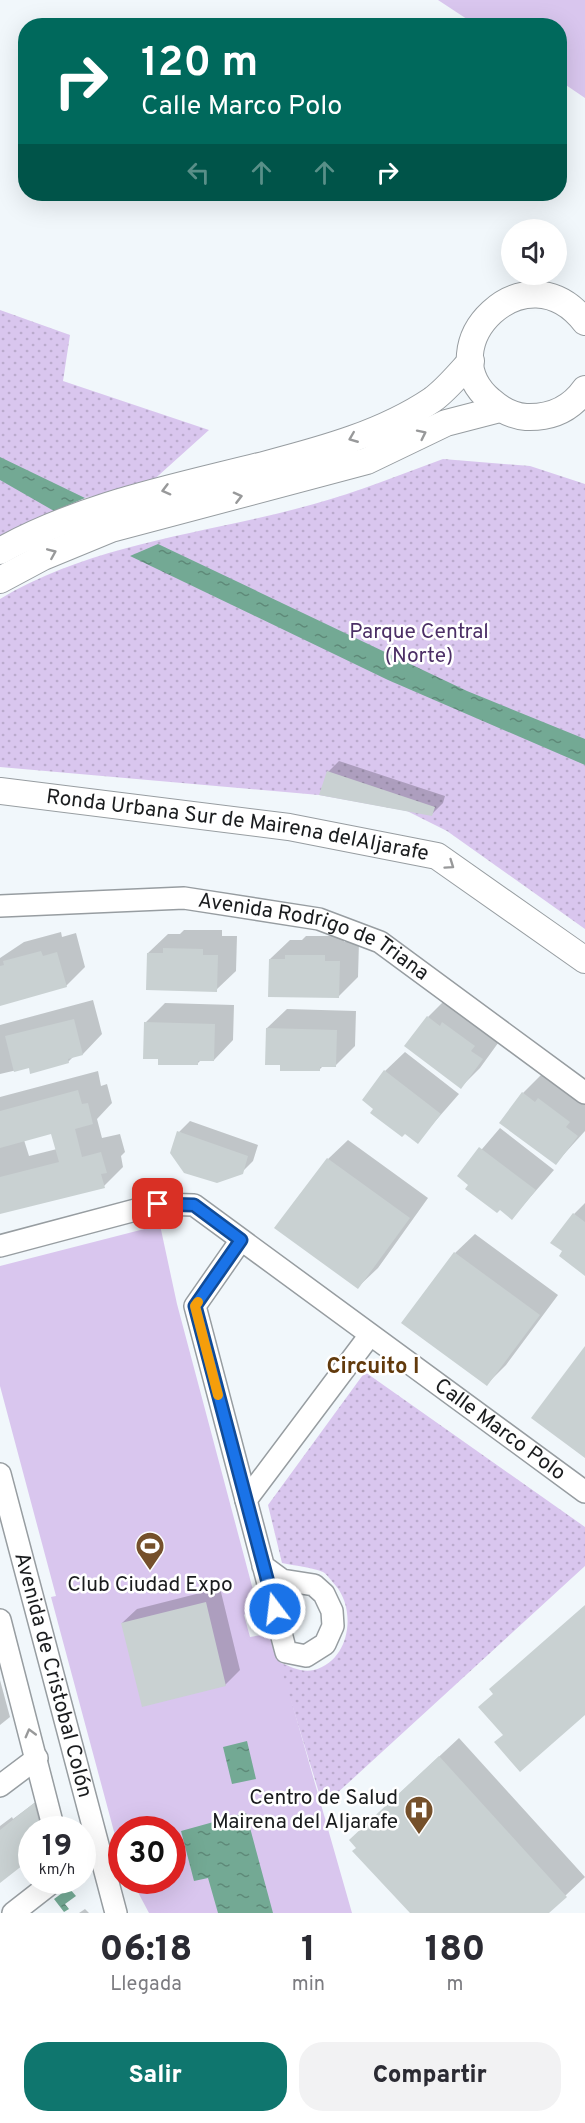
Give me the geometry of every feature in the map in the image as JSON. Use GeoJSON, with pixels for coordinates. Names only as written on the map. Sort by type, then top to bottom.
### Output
{"type":"FeatureCollection","features":[{"type":"Feature","properties":{"kind":"street"},"geometry":{"type":"LineString","coordinates":[[585,322],[576,299],[528,294],[509,299],[493,309],[480,324],[473,342],[471,362],[476,380],[486,396],[500,409],[520,417],[541,418],[561,412],[578,399],[585,389]]}},
{"type":"Feature","properties":{"kind":"street"},"geometry":{"type":"LineString","coordinates":[[0,551],[28,536],[93,509],[330,447],[382,427],[433,399],[471,362]]}},
{"type":"Feature","properties":{"kind":"street"},"geometry":{"type":"LineString","coordinates":[[0,580],[44,557],[111,529],[270,489],[367,461],[446,423],[500,409]]}},
{"type":"Feature","properties":{"kind":"street","name":"Ronda Urbana Sur de Mairena delAljarafe"},"geometry":{"type":"LineString","coordinates":[[0,791],[289,827],[437,856],[585,960]]}},
{"type":"Feature","properties":{"kind":"street","name":"Avenida Rodrigo de Triana"},"geometry":{"type":"LineString","coordinates":[[0,906],[184,898],[319,919],[380,942],[585,1093]]}},
{"type":"Feature","properties":{"kind":"street","name":"Calle Marco Polo"},"geometry":{"type":"LineString","coordinates":[[0,1246],[158,1204],[194,1205],[585,1492]]}},
{"type":"Feature","properties":{"kind":"street"},"geometry":{"type":"LineString","coordinates":[[241,1240],[195,1306],[263,1566]]}},
{"type":"Feature","properties":{"kind":"street"},"geometry":{"type":"LineString","coordinates":[[246,1500],[370,1335]]}},
{"type":"Feature","properties":{"kind":"street","name":"Avenida de Cristobal Colón"},"geometry":{"type":"LineString","coordinates":[[0,1473],[117,1913]]}},
{"type":"Feature","properties":{"kind":"street"},"geometry":{"type":"LineString","coordinates":[[0,1620],[51,1816]]}},
{"type":"Feature","properties":{"kind":"street"},"geometry":{"type":"LineString","coordinates":[[0,1786],[37,1758]]}},
{"type":"Feature","properties":{"kind":"street"},"geometry":{"type":"LineString","coordinates":[[13,1913],[38,1894]]}},
{"type":"Feature","properties":{"kind":"green space"},"geometry":{"type":"Polygon","coordinates":[[[438,0],[585,0],[585,98],[567,86],[567,18],[465,18],[438,0]]]}},
{"type":"Feature","properties":{"kind":"green space"},"geometry":{"type":"Polygon","coordinates":[[[0,310],[70,335],[63,381],[209,430],[149,484],[85,498],[19,526],[0,537],[0,310]]]}},
{"type":"Feature","properties":{"kind":"green space","name":"Parque Central (Norte)"},"geometry":{"type":"Polygon","coordinates":[[[443,459],[530,466],[585,484],[585,929],[447,831],[407,811],[319,795],[0,767],[0,599],[74,564],[153,541],[314,504],[443,459]]]}},
{"type":"Feature","properties":{"kind":"green space","name":"Club Ciudad Expo"},"geometry":{"type":"Polygon","coordinates":[[[160,1225],[177,1304],[257,1605],[244,1615],[250,1637],[272,1633],[352,1913],[149,1913],[139,1894],[186,1894],[186,1816],[110,1816],[51,1597],[56,1596],[0,1386],[0,1266],[160,1225]]]}},
{"type":"Feature","properties":{"kind":"green space"},"geometry":{"type":"Polygon","coordinates":[[[365,1372],[585,1527],[585,1566],[323,1806],[279,1662],[305,1671],[326,1665],[336,1656],[342,1645],[348,1620],[346,1608],[336,1586],[323,1572],[282,1563],[268,1505],[365,1372]]]}},
{"type":"Feature","properties":{"kind":"water"},"geometry":{"type":"Polygon","coordinates":[[[0,457],[85,498],[54,511],[0,480],[0,457]]]}},
{"type":"Feature","properties":{"kind":"water"},"geometry":{"type":"Polygon","coordinates":[[[158,544],[467,691],[585,739],[585,765],[388,680],[130,556],[158,544]]]}},
{"type":"Feature","properties":{"kind":"water"},"geometry":{"type":"Polygon","coordinates":[[[247,1741],[256,1779],[232,1784],[223,1747],[247,1741]]]}},
{"type":"Feature","properties":{"kind":"water"},"geometry":{"type":"Polygon","coordinates":[[[246,1813],[273,1913],[218,1913],[208,1878],[194,1881],[186,1850],[186,1830],[246,1813]]]}},
{"type":"Feature","properties":{"kind":"water"},"geometry":{"type":"Polygon","coordinates":[[[61,1894],[76,1896],[65,1904],[69,1909],[64,1912],[54,1899],[61,1894]]]}},
{"type":"Feature","properties":{"kind":"building"},"geometry":{"type":"Polygon","coordinates":[[[327,771],[435,807],[432,816],[319,795],[327,771]]]}},
{"type":"Feature","properties":{"kind":"building"},"geometry":{"type":"Polygon","coordinates":[[[163,948],[203,949],[203,955],[218,955],[217,992],[146,990],[147,953],[163,953],[163,948]]]}},
{"type":"Feature","properties":{"kind":"building"},"geometry":{"type":"Polygon","coordinates":[[[41,951],[43,956],[57,952],[67,987],[0,1006],[0,966],[4,965],[3,961],[41,951]]]}},
{"type":"Feature","properties":{"kind":"building"},"geometry":{"type":"Polygon","coordinates":[[[285,955],[325,955],[325,961],[340,961],[339,998],[268,997],[269,959],[285,959],[285,955]]]}},
{"type":"Feature","properties":{"kind":"building"},"geometry":{"type":"Polygon","coordinates":[[[427,1016],[440,1026],[442,1022],[475,1046],[471,1051],[483,1059],[461,1089],[404,1046],[427,1016]]]}},
{"type":"Feature","properties":{"kind":"building"},"geometry":{"type":"Polygon","coordinates":[[[74,1019],[83,1055],[68,1059],[69,1063],[30,1074],[29,1068],[14,1072],[5,1036],[74,1019]]]}},
{"type":"Feature","properties":{"kind":"building"},"geometry":{"type":"Polygon","coordinates":[[[144,1022],[215,1024],[214,1061],[198,1061],[198,1065],[158,1065],[158,1059],[143,1059],[144,1022]]]}},
{"type":"Feature","properties":{"kind":"building"},"geometry":{"type":"Polygon","coordinates":[[[266,1028],[337,1030],[336,1067],[320,1067],[320,1071],[280,1071],[280,1065],[265,1065],[266,1028]]]}},
{"type":"Feature","properties":{"kind":"building"},"geometry":{"type":"Polygon","coordinates":[[[384,1070],[441,1114],[418,1144],[405,1134],[402,1137],[370,1113],[373,1109],[362,1100],[384,1070]]]}},
{"type":"Feature","properties":{"kind":"building"},"geometry":{"type":"Polygon","coordinates":[[[78,1090],[82,1104],[88,1103],[93,1124],[75,1129],[82,1157],[101,1152],[107,1173],[101,1174],[105,1188],[0,1214],[0,1177],[59,1162],[51,1134],[0,1148],[0,1111],[78,1090]]]}},
{"type":"Feature","properties":{"kind":"building"},"geometry":{"type":"Polygon","coordinates":[[[522,1092],[535,1102],[538,1098],[570,1122],[566,1127],[578,1136],[556,1165],[499,1123],[522,1092]]]}},
{"type":"Feature","properties":{"kind":"building"},"geometry":{"type":"Polygon","coordinates":[[[177,1131],[248,1156],[243,1174],[217,1183],[184,1173],[170,1153],[177,1131]]]}},
{"type":"Feature","properties":{"kind":"building"},"geometry":{"type":"Polygon","coordinates":[[[479,1147],[536,1190],[512,1220],[500,1210],[497,1213],[465,1189],[468,1185],[457,1176],[479,1147]]]}},
{"type":"Feature","properties":{"kind":"building"},"geometry":{"type":"Polygon","coordinates":[[[327,1158],[410,1218],[358,1289],[274,1228],[327,1158]]]}},
{"type":"Feature","properties":{"kind":"building"},"geometry":{"type":"Polygon","coordinates":[[[573,1213],[585,1222],[585,1276],[559,1256],[562,1251],[550,1243],[573,1213]]]}},
{"type":"Feature","properties":{"kind":"building"},"geometry":{"type":"Polygon","coordinates":[[[454,1252],[540,1315],[487,1386],[401,1323],[454,1252]]]}},
{"type":"Feature","properties":{"kind":"building"},"geometry":{"type":"Polygon","coordinates":[[[585,1346],[585,1458],[531,1418],[585,1346]]]}},
{"type":"Feature","properties":{"kind":"building"},"geometry":{"type":"Polygon","coordinates":[[[206,1602],[226,1686],[142,1707],[121,1623],[206,1602]]]}},
{"type":"Feature","properties":{"kind":"building"},"geometry":{"type":"Polygon","coordinates":[[[585,1605],[585,1715],[520,1772],[494,1742],[503,1735],[478,1707],[493,1694],[489,1689],[585,1605]]]}},
{"type":"Feature","properties":{"kind":"building","name":"Centro de Salud Mairena del Aljarafe"},"geometry":{"type":"Polygon","coordinates":[[[439,1756],[567,1897],[549,1913],[410,1913],[352,1851],[356,1848],[349,1840],[439,1756]]]}},
{"type":"Feature","properties":{"kind":"building"},"geometry":{"type":"Polygon","coordinates":[[[34,1803],[37,1816],[18,1816],[18,1869],[0,1883],[0,1830],[34,1803]]]}},
{"type":"Feature","properties":{"kind":"slow traffic"},"geometry":{"type":"LineString","coordinates":[[198,1302],[195,1306],[218,1395]]}},
{"type":"Feature","properties":{"kind":"place","name":"Club Ciudad Expo"},"geometry":{"type":"Point","coordinates":[150,1572]}},
{"type":"Feature","properties":{"kind":"place","name":"Centro de Salud Mairena del Aljarafe"},"geometry":{"type":"Point","coordinates":[419,1836]}},
{"type":"Feature","properties":{"kind":"district","name":"Circuito I"},"geometry":{"type":"Point","coordinates":[373,1367]}},
{"type":"Feature","properties":{"kind":"route"},"geometry":{"type":"LineString","coordinates":[[158,1204],[194,1205],[241,1240],[195,1306],[275,1609]]}}]}
